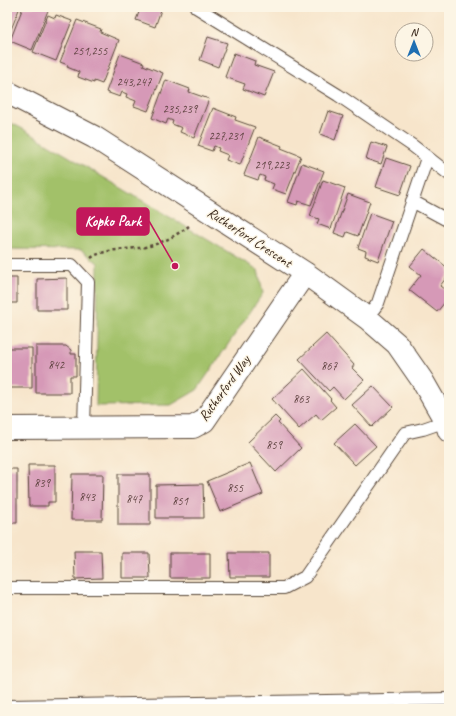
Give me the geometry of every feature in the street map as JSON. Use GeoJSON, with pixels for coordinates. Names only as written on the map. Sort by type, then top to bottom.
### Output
{"type":"FeatureCollection","features":[{"type":"Feature","properties":{"kind":"street","name":"Rutherford Crescent"},"geometry":{"type":"LineString","coordinates":[[7,92],[94,137],[305,273],[367,318],[397,344],[422,380],[448,425]]}},
{"type":"Feature","properties":{"kind":"street","name":"Rutherford Way"},"geometry":{"type":"LineString","coordinates":[[7,428],[192,427],[204,421],[305,273]]}},
{"type":"Feature","properties":{"kind":"lane"},"geometry":{"type":"LineString","coordinates":[[196,7],[338,95],[413,146],[449,174]]}},
{"type":"Feature","properties":{"kind":"lane"},"geometry":{"type":"LineString","coordinates":[[367,318],[378,303],[427,158]]}},
{"type":"Feature","properties":{"kind":"lane"},"geometry":{"type":"LineString","coordinates":[[412,201],[449,221]]}},
{"type":"Feature","properties":{"kind":"lane"},"geometry":{"type":"LineString","coordinates":[[7,265],[72,265],[88,282],[84,427]]}},
{"type":"Feature","properties":{"kind":"lane"},"geometry":{"type":"LineString","coordinates":[[7,588],[284,588],[305,577],[405,433],[448,425]]}},
{"type":"Feature","properties":{"kind":"lane"},"geometry":{"type":"LineString","coordinates":[[7,706],[449,699]]}},
{"type":"Feature","properties":{"kind":"path"},"geometry":{"type":"LineString","coordinates":[[79,273],[92,257],[106,252],[146,247],[169,239],[189,226],[192,221]]}},
{"type":"Feature","properties":{"kind":"green space"},"geometry":{"type":"Polygon","coordinates":[[[7,121],[23,129],[258,270],[263,293],[197,390],[171,405],[96,406],[98,263],[81,250],[7,249],[7,121]]]}},
{"type":"Feature","properties":{"kind":"building"},"geometry":{"type":"Polygon","coordinates":[[[7,7],[20,7],[10,32],[7,30],[7,7]]]}},
{"type":"Feature","properties":{"kind":"building"},"geometry":{"type":"Polygon","coordinates":[[[23,7],[49,8],[32,50],[10,41],[23,7]]]}},
{"type":"Feature","properties":{"kind":"building"},"geometry":{"type":"Polygon","coordinates":[[[141,7],[162,7],[155,27],[136,20],[141,7]]]}},
{"type":"Feature","properties":{"kind":"building"},"geometry":{"type":"Polygon","coordinates":[[[48,15],[55,18],[56,15],[72,21],[56,61],[33,52],[48,15]]]}},
{"type":"Feature","properties":{"kind":"building"},"geometry":{"type":"Polygon","coordinates":[[[77,20],[101,29],[100,32],[119,40],[102,84],[94,81],[94,83],[78,77],[79,72],[60,62],[77,20]]]}},
{"type":"Feature","properties":{"kind":"building"},"geometry":{"type":"Polygon","coordinates":[[[208,37],[227,43],[218,67],[200,60],[208,37]]]}},
{"type":"Feature","properties":{"kind":"building"},"geometry":{"type":"Polygon","coordinates":[[[234,53],[255,61],[254,65],[274,72],[264,97],[243,89],[245,84],[225,77],[234,53]]]}},
{"type":"Feature","properties":{"kind":"building"},"geometry":{"type":"Polygon","coordinates":[[[120,54],[144,63],[143,65],[163,73],[148,111],[134,106],[136,101],[126,97],[127,94],[122,92],[120,97],[106,92],[120,54]]]}},
{"type":"Feature","properties":{"kind":"building"},"geometry":{"type":"Polygon","coordinates":[[[166,80],[190,89],[189,92],[209,99],[194,138],[180,132],[182,128],[172,124],[173,121],[168,119],[166,124],[152,118],[166,80]]]}},
{"type":"Feature","properties":{"kind":"building"},"geometry":{"type":"Polygon","coordinates":[[[213,108],[236,117],[235,120],[255,127],[240,165],[226,160],[228,155],[218,151],[219,148],[214,146],[212,151],[198,146],[213,108]]]}},
{"type":"Feature","properties":{"kind":"building"},"geometry":{"type":"Polygon","coordinates":[[[328,111],[343,116],[335,140],[320,134],[328,111]]]}},
{"type":"Feature","properties":{"kind":"building"},"geometry":{"type":"Polygon","coordinates":[[[259,137],[282,146],[281,148],[301,156],[286,194],[272,189],[274,184],[264,180],[265,177],[260,175],[258,180],[244,175],[259,137]]]}},
{"type":"Feature","properties":{"kind":"building"},"geometry":{"type":"Polygon","coordinates":[[[371,142],[387,147],[381,164],[366,159],[371,142]]]}},
{"type":"Feature","properties":{"kind":"building"},"geometry":{"type":"Polygon","coordinates":[[[386,158],[410,166],[400,195],[376,187],[386,158]]]}},
{"type":"Feature","properties":{"kind":"building"},"geometry":{"type":"Polygon","coordinates":[[[302,163],[324,171],[311,205],[298,201],[297,205],[288,202],[302,163]]]}},
{"type":"Feature","properties":{"kind":"building"},"geometry":{"type":"Polygon","coordinates":[[[323,180],[345,188],[331,229],[317,224],[319,219],[310,216],[323,180]]]}},
{"type":"Feature","properties":{"kind":"building"},"geometry":{"type":"Polygon","coordinates":[[[348,194],[370,202],[358,236],[347,232],[345,237],[334,233],[348,194]]]}},
{"type":"Feature","properties":{"kind":"building"},"geometry":{"type":"Polygon","coordinates":[[[370,213],[392,221],[378,261],[365,256],[366,251],[358,248],[370,213]]]}},
{"type":"Feature","properties":{"kind":"building"},"geometry":{"type":"Polygon","coordinates":[[[424,249],[449,269],[449,274],[440,286],[449,293],[449,297],[437,312],[409,290],[421,275],[410,266],[424,249]]]}},
{"type":"Feature","properties":{"kind":"building"},"geometry":{"type":"Polygon","coordinates":[[[7,278],[17,278],[17,303],[7,303],[7,278]]]}},
{"type":"Feature","properties":{"kind":"building"},"geometry":{"type":"Polygon","coordinates":[[[67,278],[67,310],[37,310],[37,279],[67,278]]]}},
{"type":"Feature","properties":{"kind":"building"},"geometry":{"type":"Polygon","coordinates":[[[326,334],[354,365],[352,368],[364,380],[344,399],[333,387],[329,391],[299,359],[326,334]]]}},
{"type":"Feature","properties":{"kind":"building"},"geometry":{"type":"Polygon","coordinates":[[[36,346],[66,346],[71,350],[71,354],[76,354],[76,376],[70,376],[70,393],[36,393],[36,346]]]}},
{"type":"Feature","properties":{"kind":"building"},"geometry":{"type":"Polygon","coordinates":[[[7,348],[32,348],[32,388],[7,388],[7,348]]]}},
{"type":"Feature","properties":{"kind":"building"},"geometry":{"type":"Polygon","coordinates":[[[304,369],[331,399],[330,400],[336,407],[321,420],[316,414],[299,429],[272,399],[304,369]]]}},
{"type":"Feature","properties":{"kind":"building"},"geometry":{"type":"Polygon","coordinates":[[[373,386],[393,407],[372,427],[352,405],[373,386]]]}},
{"type":"Feature","properties":{"kind":"building"},"geometry":{"type":"Polygon","coordinates":[[[275,416],[280,421],[278,423],[301,448],[276,472],[248,442],[275,416]]]}},
{"type":"Feature","properties":{"kind":"building"},"geometry":{"type":"Polygon","coordinates":[[[355,424],[376,446],[355,465],[334,443],[355,424]]]}},
{"type":"Feature","properties":{"kind":"building"},"geometry":{"type":"Polygon","coordinates":[[[250,463],[263,494],[220,512],[207,481],[250,463]]]}},
{"type":"Feature","properties":{"kind":"building"},"geometry":{"type":"Polygon","coordinates":[[[28,465],[55,465],[55,502],[48,502],[48,506],[29,506],[28,465]]]}},
{"type":"Feature","properties":{"kind":"building"},"geometry":{"type":"Polygon","coordinates":[[[7,469],[17,469],[17,523],[7,523],[7,469]]]}},
{"type":"Feature","properties":{"kind":"building"},"geometry":{"type":"Polygon","coordinates":[[[72,474],[103,474],[102,520],[71,520],[72,474]]]}},
{"type":"Feature","properties":{"kind":"building"},"geometry":{"type":"Polygon","coordinates":[[[118,474],[150,474],[150,525],[118,525],[118,474]]]}},
{"type":"Feature","properties":{"kind":"building"},"geometry":{"type":"Polygon","coordinates":[[[203,484],[204,518],[156,518],[156,485],[203,484]]]}},
{"type":"Feature","properties":{"kind":"building"},"geometry":{"type":"Polygon","coordinates":[[[74,551],[101,551],[102,578],[75,579],[74,551]]]}},
{"type":"Feature","properties":{"kind":"building"},"geometry":{"type":"Polygon","coordinates":[[[122,553],[149,553],[150,578],[122,578],[122,553]]]}},
{"type":"Feature","properties":{"kind":"building"},"geometry":{"type":"Polygon","coordinates":[[[170,553],[210,553],[210,578],[170,578],[170,553]]]}},
{"type":"Feature","properties":{"kind":"building"},"geometry":{"type":"Polygon","coordinates":[[[229,553],[269,553],[269,577],[230,577],[229,553]]]}},
{"type":"Feature","properties":{"kind":"place","name":"Kopko Park"},"geometry":{"type":"Point","coordinates":[175,266]}}]}
